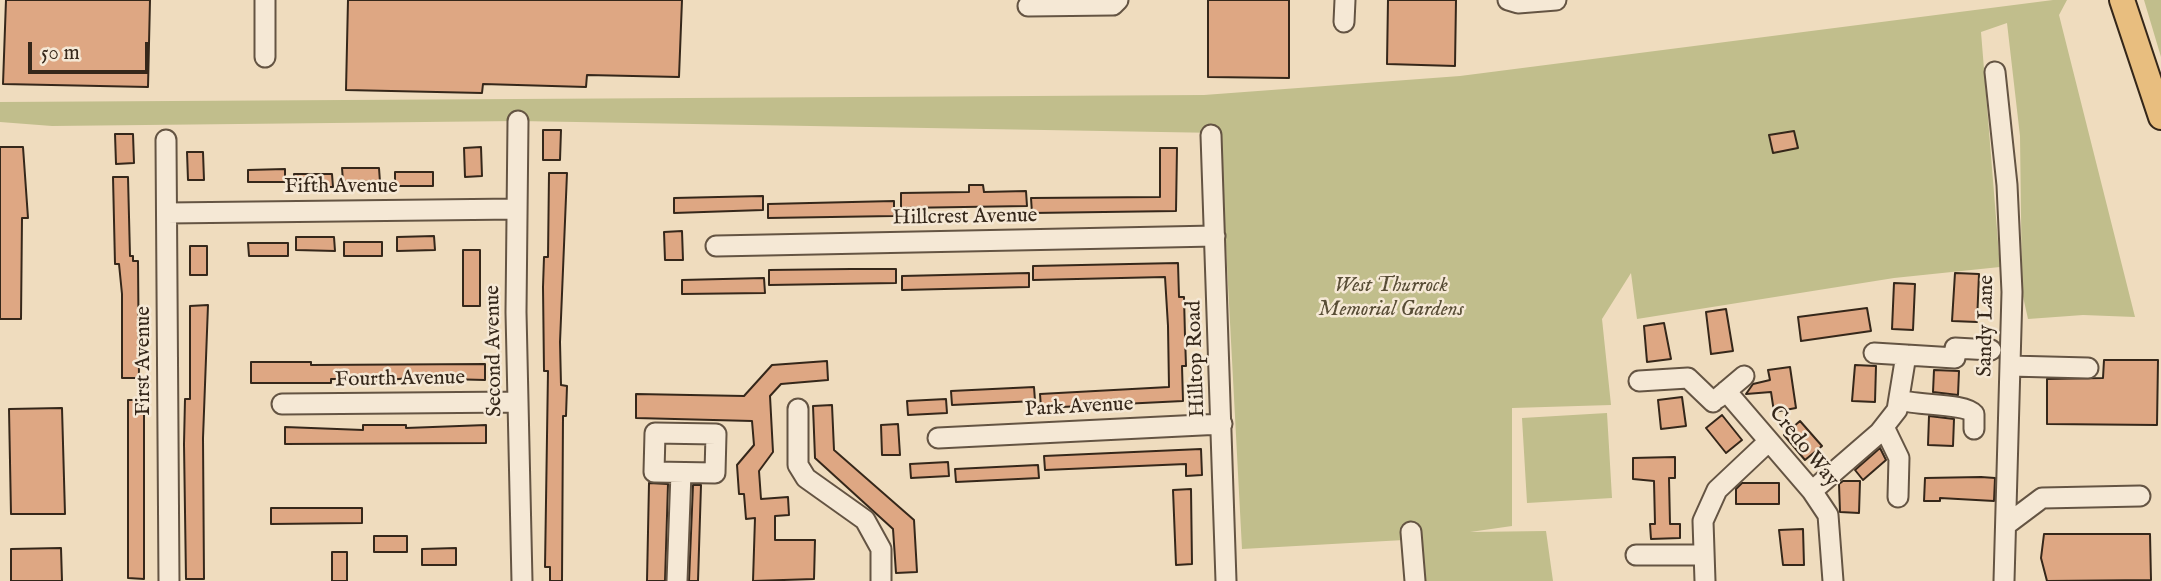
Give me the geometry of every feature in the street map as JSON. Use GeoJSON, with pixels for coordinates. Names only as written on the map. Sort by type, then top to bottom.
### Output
{"type":"FeatureCollection","features":[{"type":"Feature","properties":{"kind":"main road"},"geometry":{"type":"LineString","coordinates":[[2122,0],[2161,117]]}},
{"type":"Feature","properties":{"kind":"street"},"geometry":{"type":"LineString","coordinates":[[265,0],[265,57]]}},
{"type":"Feature","properties":{"kind":"street"},"geometry":{"type":"LineString","coordinates":[[1028,6],[1113,5],[1118,0]]}},
{"type":"Feature","properties":{"kind":"street"},"geometry":{"type":"LineString","coordinates":[[1344,22],[1345,0]]}},
{"type":"Feature","properties":{"kind":"street"},"geometry":{"type":"LineString","coordinates":[[1508,0],[1518,3],[1556,0]]}},
{"type":"Feature","properties":{"kind":"street","name":"Sandy Lane"},"geometry":{"type":"LineString","coordinates":[[1994,72],[2009,225],[2010,366],[2004,581]]}},
{"type":"Feature","properties":{"kind":"street","name":"Second Avenue"},"geometry":{"type":"LineString","coordinates":[[518,121],[516,209],[522,581]]}},
{"type":"Feature","properties":{"kind":"street","name":"Hilltop Road"},"geometry":{"type":"LineString","coordinates":[[1211,135],[1226,581]]}},
{"type":"Feature","properties":{"kind":"street","name":"First Avenue"},"geometry":{"type":"LineString","coordinates":[[166,140],[169,581]]}},
{"type":"Feature","properties":{"kind":"street","name":"Fifth Avenue"},"geometry":{"type":"LineString","coordinates":[[167,213],[516,209]]}},
{"type":"Feature","properties":{"kind":"street","name":"Hillcrest Avenue"},"geometry":{"type":"LineString","coordinates":[[716,246],[1215,236]]}},
{"type":"Feature","properties":{"kind":"street"},"geometry":{"type":"LineString","coordinates":[[1874,353],[1955,358],[1955,348],[1991,350]]}},
{"type":"Feature","properties":{"kind":"street"},"geometry":{"type":"LineString","coordinates":[[1812,491],[1884,427],[1901,400],[1906,355]]}},
{"type":"Feature","properties":{"kind":"street"},"geometry":{"type":"LineString","coordinates":[[2010,366],[2088,368]]}},
{"type":"Feature","properties":{"kind":"street"},"geometry":{"type":"LineString","coordinates":[[1716,400],[1744,376]]}},
{"type":"Feature","properties":{"kind":"street","name":"Credo Way"},"geometry":{"type":"LineString","coordinates":[[1639,381],[1688,378],[1769,441],[1812,491],[1828,515],[1833,581]]}},
{"type":"Feature","properties":{"kind":"street"},"geometry":{"type":"LineString","coordinates":[[1901,400],[1924,405],[1967,407],[1974,414],[1974,429]]}},
{"type":"Feature","properties":{"kind":"street","name":"Fourth Avenue"},"geometry":{"type":"LineString","coordinates":[[282,404],[518,402]]}},
{"type":"Feature","properties":{"kind":"street"},"geometry":{"type":"LineString","coordinates":[[798,409],[799,466],[806,478],[864,520],[881,549],[881,581]]}},
{"type":"Feature","properties":{"kind":"street","name":"Park Avenue"},"geometry":{"type":"LineString","coordinates":[[938,438],[1222,424]]}},
{"type":"Feature","properties":{"kind":"street"},"geometry":{"type":"LineString","coordinates":[[1884,427],[1899,458],[1898,497]]}},
{"type":"Feature","properties":{"kind":"street"},"geometry":{"type":"LineString","coordinates":[[1705,581],[1703,521],[1717,490],[1769,441]]}},
{"type":"Feature","properties":{"kind":"street"},"geometry":{"type":"LineString","coordinates":[[677,581],[681,473]]}},
{"type":"Feature","properties":{"kind":"street"},"geometry":{"type":"LineString","coordinates":[[2006,525],[2042,499],[2140,496]]}},
{"type":"Feature","properties":{"kind":"street"},"geometry":{"type":"LineString","coordinates":[[1411,532],[1415,581]]}},
{"type":"Feature","properties":{"kind":"street"},"geometry":{"type":"LineString","coordinates":[[1636,555],[1704,555]]}},
{"type":"Feature","properties":{"kind":"green space","name":"West Thurrock Memorial Gardens"},"geometry":{"type":"Polygon","coordinates":[[[2067,0],[2059,15],[2135,317],[2083,315],[2028,319],[2022,292],[2020,136],[2007,23],[1981,32],[2000,267],[1894,278],[1637,319],[1631,273],[1602,319],[1611,405],[1512,408],[1512,526],[1470,532],[1546,531],[1553,581],[1426,581],[1422,539],[1242,549],[1220,133],[518,121],[52,126],[0,122],[0,102],[1204,95],[1460,76],[2067,0]]]}},
{"type":"Feature","properties":{"kind":"green space"},"geometry":{"type":"Polygon","coordinates":[[[2144,0],[2161,0],[2161,57],[2144,0]]]}},
{"type":"Feature","properties":{"kind":"green space"},"geometry":{"type":"Polygon","coordinates":[[[1607,413],[1612,498],[1527,503],[1522,418],[1607,413]]]}},
{"type":"Feature","properties":{"kind":"building"},"geometry":{"type":"Polygon","coordinates":[[[6,0],[150,0],[148,87],[3,84],[6,0]]]}},
{"type":"Feature","properties":{"kind":"building"},"geometry":{"type":"Polygon","coordinates":[[[348,0],[682,0],[679,77],[587,75],[586,87],[483,84],[482,93],[346,90],[348,0]]]}},
{"type":"Feature","properties":{"kind":"building"},"geometry":{"type":"Polygon","coordinates":[[[1208,0],[1289,0],[1289,78],[1208,77],[1208,0]]]}},
{"type":"Feature","properties":{"kind":"building"},"geometry":{"type":"Polygon","coordinates":[[[1388,0],[1456,0],[1455,66],[1387,64],[1388,0]]]}},
{"type":"Feature","properties":{"kind":"building"},"geometry":{"type":"Polygon","coordinates":[[[543,130],[561,130],[560,160],[543,160],[543,130]]]}},
{"type":"Feature","properties":{"kind":"building"},"geometry":{"type":"Polygon","coordinates":[[[1794,131],[1798,148],[1773,153],[1769,135],[1794,131]]]}},
{"type":"Feature","properties":{"kind":"building"},"geometry":{"type":"Polygon","coordinates":[[[115,134],[133,134],[134,163],[116,164],[115,134]]]}},
{"type":"Feature","properties":{"kind":"building"},"geometry":{"type":"Polygon","coordinates":[[[0,147],[23,147],[28,218],[22,218],[21,319],[0,319],[0,147]]]}},
{"type":"Feature","properties":{"kind":"building"},"geometry":{"type":"Polygon","coordinates":[[[481,147],[482,176],[465,177],[464,148],[481,147]]]}},
{"type":"Feature","properties":{"kind":"building"},"geometry":{"type":"Polygon","coordinates":[[[1160,148],[1177,148],[1176,211],[1032,213],[1031,198],[1160,197],[1160,148]]]}},
{"type":"Feature","properties":{"kind":"building"},"geometry":{"type":"Polygon","coordinates":[[[187,152],[203,152],[204,180],[188,180],[187,152]]]}},
{"type":"Feature","properties":{"kind":"building"},"geometry":{"type":"Polygon","coordinates":[[[342,168],[379,168],[380,182],[343,181],[342,168]]]}},
{"type":"Feature","properties":{"kind":"building"},"geometry":{"type":"Polygon","coordinates":[[[285,169],[285,182],[248,182],[248,170],[285,169]]]}},
{"type":"Feature","properties":{"kind":"building"},"geometry":{"type":"Polygon","coordinates":[[[395,172],[433,172],[433,186],[395,186],[395,172]]]}},
{"type":"Feature","properties":{"kind":"building"},"geometry":{"type":"Polygon","coordinates":[[[549,173],[567,173],[560,342],[561,385],[567,386],[566,416],[563,416],[562,581],[550,581],[550,567],[545,567],[548,371],[544,371],[543,287],[544,257],[548,257],[549,173]]]}},
{"type":"Feature","properties":{"kind":"building"},"geometry":{"type":"Polygon","coordinates":[[[294,174],[332,174],[333,187],[294,187],[294,174]]]}},
{"type":"Feature","properties":{"kind":"building"},"geometry":{"type":"Polygon","coordinates":[[[113,177],[128,177],[130,256],[133,256],[133,261],[138,261],[139,378],[122,378],[122,294],[119,264],[115,264],[113,177]]]}},
{"type":"Feature","properties":{"kind":"building"},"geometry":{"type":"Polygon","coordinates":[[[969,185],[983,185],[984,192],[1026,191],[1027,206],[901,208],[901,193],[969,192],[969,185]]]}},
{"type":"Feature","properties":{"kind":"building"},"geometry":{"type":"Polygon","coordinates":[[[763,196],[763,210],[674,213],[674,198],[763,196]]]}},
{"type":"Feature","properties":{"kind":"building"},"geometry":{"type":"Polygon","coordinates":[[[894,201],[894,216],[768,218],[768,204],[894,201]]]}},
{"type":"Feature","properties":{"kind":"building"},"geometry":{"type":"Polygon","coordinates":[[[682,231],[683,260],[665,260],[664,232],[682,231]]]}},
{"type":"Feature","properties":{"kind":"building"},"geometry":{"type":"Polygon","coordinates":[[[434,236],[435,250],[397,251],[397,237],[434,236]]]}},
{"type":"Feature","properties":{"kind":"building"},"geometry":{"type":"Polygon","coordinates":[[[296,237],[334,237],[335,251],[296,250],[296,237]]]}},
{"type":"Feature","properties":{"kind":"building"},"geometry":{"type":"Polygon","coordinates":[[[344,242],[382,242],[382,256],[344,256],[344,242]]]}},
{"type":"Feature","properties":{"kind":"building"},"geometry":{"type":"Polygon","coordinates":[[[248,243],[288,243],[288,256],[249,256],[248,243]]]}},
{"type":"Feature","properties":{"kind":"building"},"geometry":{"type":"Polygon","coordinates":[[[190,246],[207,246],[207,275],[190,275],[190,246]]]}},
{"type":"Feature","properties":{"kind":"building"},"geometry":{"type":"Polygon","coordinates":[[[463,250],[480,250],[480,306],[463,306],[463,250]]]}},
{"type":"Feature","properties":{"kind":"building"},"geometry":{"type":"Polygon","coordinates":[[[1178,263],[1179,297],[1184,297],[1186,366],[1182,366],[1183,401],[1041,408],[1040,394],[1169,387],[1168,326],[1165,277],[1033,280],[1033,266],[1178,263]]]}},
{"type":"Feature","properties":{"kind":"building"},"geometry":{"type":"Polygon","coordinates":[[[896,269],[896,283],[769,285],[769,270],[896,269]]]}},
{"type":"Feature","properties":{"kind":"building"},"geometry":{"type":"Polygon","coordinates":[[[1029,273],[1029,287],[902,290],[902,276],[1029,273]]]}},
{"type":"Feature","properties":{"kind":"building"},"geometry":{"type":"Polygon","coordinates":[[[1955,273],[1979,274],[1977,322],[1952,321],[1955,273]]]}},
{"type":"Feature","properties":{"kind":"building"},"geometry":{"type":"Polygon","coordinates":[[[764,278],[765,293],[682,294],[682,280],[764,278]]]}},
{"type":"Feature","properties":{"kind":"building"},"geometry":{"type":"Polygon","coordinates":[[[1894,283],[1915,284],[1913,330],[1892,329],[1894,283]]]}},
{"type":"Feature","properties":{"kind":"building"},"geometry":{"type":"Polygon","coordinates":[[[208,305],[203,438],[204,579],[186,579],[184,444],[185,399],[190,399],[190,306],[208,305]]]}},
{"type":"Feature","properties":{"kind":"building"},"geometry":{"type":"Polygon","coordinates":[[[1867,308],[1871,331],[1801,341],[1798,317],[1867,308]]]}},
{"type":"Feature","properties":{"kind":"building"},"geometry":{"type":"Polygon","coordinates":[[[1726,309],[1733,351],[1711,354],[1706,312],[1726,309]]]}},
{"type":"Feature","properties":{"kind":"building"},"geometry":{"type":"Polygon","coordinates":[[[1664,323],[1671,359],[1647,362],[1644,326],[1664,323]]]}},
{"type":"Feature","properties":{"kind":"building"},"geometry":{"type":"Polygon","coordinates":[[[2104,360],[2158,360],[2157,425],[2047,424],[2047,379],[2103,378],[2104,360]]]}},
{"type":"Feature","properties":{"kind":"building"},"geometry":{"type":"Polygon","coordinates":[[[827,361],[828,380],[781,384],[770,396],[773,452],[759,471],[761,499],[788,497],[789,515],[775,516],[775,540],[815,540],[814,579],[753,581],[755,518],[746,519],[744,494],[739,494],[737,465],[754,445],[752,421],[636,418],[636,394],[744,396],[772,365],[827,361]]]}},
{"type":"Feature","properties":{"kind":"building"},"geometry":{"type":"Polygon","coordinates":[[[251,362],[311,362],[311,365],[485,364],[485,380],[408,378],[362,383],[362,379],[331,379],[331,383],[251,383],[251,362]]]}},
{"type":"Feature","properties":{"kind":"building"},"geometry":{"type":"Polygon","coordinates":[[[1855,365],[1876,366],[1875,402],[1852,401],[1855,365]]]}},
{"type":"Feature","properties":{"kind":"building"},"geometry":{"type":"Polygon","coordinates":[[[1790,367],[1796,408],[1774,412],[1771,392],[1746,394],[1753,384],[1770,380],[1768,370],[1790,367]]]}},
{"type":"Feature","properties":{"kind":"building"},"geometry":{"type":"Polygon","coordinates":[[[1934,370],[1959,371],[1958,395],[1933,392],[1934,370]]]}},
{"type":"Feature","properties":{"kind":"building"},"geometry":{"type":"Polygon","coordinates":[[[1034,387],[1035,401],[952,405],[951,391],[1034,387]]]}},
{"type":"Feature","properties":{"kind":"building"},"geometry":{"type":"Polygon","coordinates":[[[1682,397],[1686,426],[1661,429],[1658,400],[1682,397]]]}},
{"type":"Feature","properties":{"kind":"building"},"geometry":{"type":"Polygon","coordinates":[[[946,399],[947,413],[908,415],[907,401],[946,399]]]}},
{"type":"Feature","properties":{"kind":"building"},"geometry":{"type":"Polygon","coordinates":[[[128,400],[144,400],[144,579],[128,578],[128,400]]]}},
{"type":"Feature","properties":{"kind":"building"},"geometry":{"type":"Polygon","coordinates":[[[832,405],[834,450],[914,520],[917,572],[896,573],[893,529],[815,458],[813,406],[832,405]]]}},
{"type":"Feature","properties":{"kind":"building"},"geometry":{"type":"Polygon","coordinates":[[[62,408],[65,514],[11,514],[9,409],[62,408]]]}},
{"type":"Feature","properties":{"kind":"building"},"geometry":{"type":"Polygon","coordinates":[[[1722,415],[1742,440],[1726,453],[1706,428],[1722,415]]]}},
{"type":"Feature","properties":{"kind":"building"},"geometry":{"type":"Polygon","coordinates":[[[1929,416],[1954,419],[1953,446],[1928,445],[1929,416]]]}},
{"type":"Feature","properties":{"kind":"building"},"geometry":{"type":"Polygon","coordinates":[[[1800,421],[1822,446],[1805,460],[1784,435],[1800,421]]]}},
{"type":"Feature","properties":{"kind":"building"},"geometry":{"type":"Polygon","coordinates":[[[898,424],[900,455],[882,455],[881,425],[898,424]]]}},
{"type":"Feature","properties":{"kind":"building"},"geometry":{"type":"Polygon","coordinates":[[[363,425],[406,425],[406,428],[486,425],[486,443],[285,444],[285,427],[363,430],[363,425]]]}},
{"type":"Feature","properties":{"kind":"building"},"geometry":{"type":"Polygon","coordinates":[[[1880,448],[1886,460],[1863,480],[1855,470],[1880,448]]]}},
{"type":"Feature","properties":{"kind":"building"},"geometry":{"type":"Polygon","coordinates":[[[1201,449],[1202,475],[1186,476],[1186,464],[1045,470],[1044,456],[1201,449]]]}},
{"type":"Feature","properties":{"kind":"building"},"geometry":{"type":"Polygon","coordinates":[[[1675,457],[1675,478],[1669,478],[1670,524],[1680,524],[1680,538],[1651,539],[1650,524],[1655,524],[1654,481],[1633,479],[1633,458],[1675,457]]]}},
{"type":"Feature","properties":{"kind":"building"},"geometry":{"type":"Polygon","coordinates":[[[948,462],[949,476],[911,478],[910,464],[948,462]]]}},
{"type":"Feature","properties":{"kind":"building"},"geometry":{"type":"Polygon","coordinates":[[[1038,465],[1039,478],[956,482],[955,469],[1038,465]]]}},
{"type":"Feature","properties":{"kind":"building"},"geometry":{"type":"Polygon","coordinates":[[[1925,478],[1995,478],[1994,501],[1940,498],[1940,501],[1924,501],[1925,478]]]}},
{"type":"Feature","properties":{"kind":"building"},"geometry":{"type":"Polygon","coordinates":[[[1843,481],[1860,481],[1859,513],[1840,512],[1839,484],[1843,481]]]}},
{"type":"Feature","properties":{"kind":"building"},"geometry":{"type":"Polygon","coordinates":[[[649,483],[668,484],[665,581],[647,581],[649,483]]]}},
{"type":"Feature","properties":{"kind":"building"},"geometry":{"type":"Polygon","coordinates":[[[1742,483],[1779,483],[1779,504],[1736,504],[1736,489],[1742,483]]]}},
{"type":"Feature","properties":{"kind":"building"},"geometry":{"type":"Polygon","coordinates":[[[693,485],[701,485],[698,581],[689,581],[693,485]]]}},
{"type":"Feature","properties":{"kind":"building"},"geometry":{"type":"Polygon","coordinates":[[[1191,489],[1192,564],[1176,565],[1173,490],[1191,489]]]}},
{"type":"Feature","properties":{"kind":"building"},"geometry":{"type":"Polygon","coordinates":[[[271,508],[362,508],[362,523],[271,524],[271,508]]]}},
{"type":"Feature","properties":{"kind":"building"},"geometry":{"type":"Polygon","coordinates":[[[1803,529],[1804,565],[1783,565],[1779,530],[1803,529]]]}},
{"type":"Feature","properties":{"kind":"building"},"geometry":{"type":"Polygon","coordinates":[[[2044,534],[2150,534],[2151,580],[2047,581],[2041,558],[2044,534]]]}},
{"type":"Feature","properties":{"kind":"building"},"geometry":{"type":"Polygon","coordinates":[[[374,536],[407,536],[407,552],[374,552],[374,536]]]}},
{"type":"Feature","properties":{"kind":"building"},"geometry":{"type":"Polygon","coordinates":[[[61,548],[62,581],[11,581],[11,549],[61,548]]]}},
{"type":"Feature","properties":{"kind":"building"},"geometry":{"type":"Polygon","coordinates":[[[456,548],[456,565],[422,565],[422,549],[456,548]]]}},
{"type":"Feature","properties":{"kind":"building"},"geometry":{"type":"Polygon","coordinates":[[[332,552],[347,552],[347,581],[332,581],[332,552]]]}}]}
